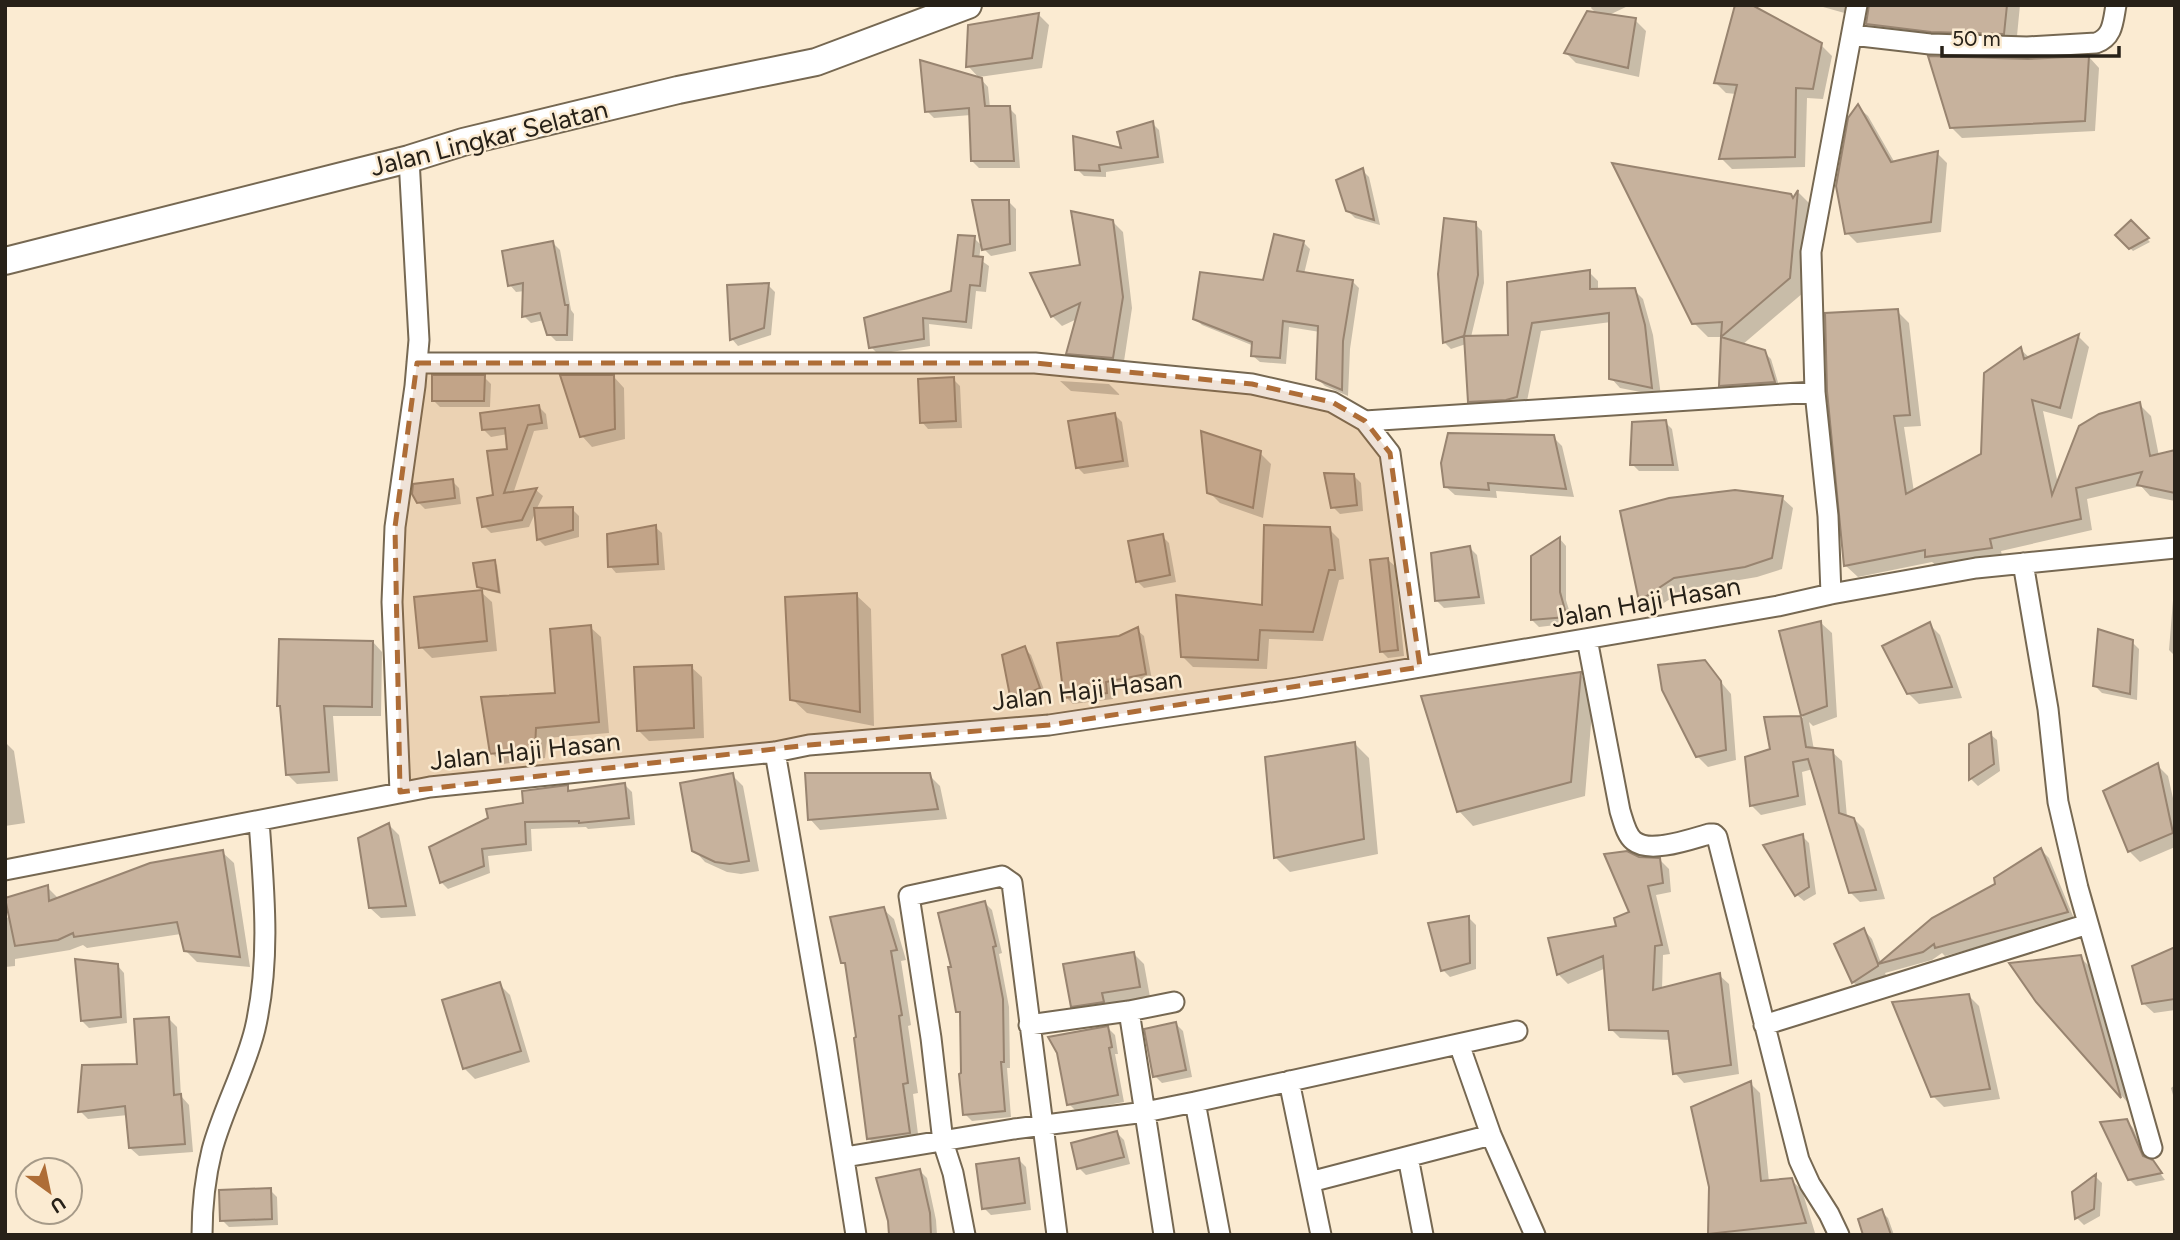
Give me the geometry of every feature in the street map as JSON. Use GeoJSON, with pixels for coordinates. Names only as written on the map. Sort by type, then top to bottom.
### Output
{"type":"FeatureCollection","features":[{"type":"Feature","properties":{"kind":"street","name":"Jalan Lingkar Selatan"},"geometry":{"type":"LineString","coordinates":[[5,261],[409,159],[463,142],[651,97],[816,62],[968,5]]}},
{"type":"Feature","properties":{"kind":"street"},"geometry":{"type":"LineString","coordinates":[[1831,594],[1828,516],[1815,392],[1811,252],[1857,5]]}},
{"type":"Feature","properties":{"kind":"street"},"geometry":{"type":"LineString","coordinates":[[1852,35],[1930,44],[2027,47],[2096,43],[2111,33],[2116,5]]}},
{"type":"Feature","properties":{"kind":"street"},"geometry":{"type":"LineString","coordinates":[[400,792],[392,602],[394,539],[419,340],[409,159]]}},
{"type":"Feature","properties":{"kind":"street"},"geometry":{"type":"LineString","coordinates":[[417,363],[1035,363],[1252,384],[1332,402],[1365,421],[1390,453],[1420,667]]}},
{"type":"Feature","properties":{"kind":"street"},"geometry":{"type":"LineString","coordinates":[[1365,421],[1815,392]]}},
{"type":"Feature","properties":{"kind":"street","name":"Jalan Haji Hasan"},"geometry":{"type":"LineString","coordinates":[[5,870],[430,787],[775,752],[809,745],[1049,725],[1587,639],[1976,568],[2175,548]]}},
{"type":"Feature","properties":{"kind":"street"},"geometry":{"type":"LineString","coordinates":[[2023,563],[2048,709],[2059,802],[2088,924],[2133,1073],[2152,1148]]}},
{"type":"Feature","properties":{"kind":"street"},"geometry":{"type":"LineString","coordinates":[[1587,639],[1620,811],[1628,834],[1633,841],[1640,844],[1659,846],[1709,834],[1717,837],[1799,1160],[1839,1235]]}},
{"type":"Feature","properties":{"kind":"street"},"geometry":{"type":"LineString","coordinates":[[775,752],[856,1235]]}},
{"type":"Feature","properties":{"kind":"street"},"geometry":{"type":"LineString","coordinates":[[202,1235],[202,1204],[213,1149],[255,1030],[265,972],[265,903],[259,821]]}},
{"type":"Feature","properties":{"kind":"street"},"geometry":{"type":"LineString","coordinates":[[965,1235],[953,1173],[943,1142],[931,1038],[909,896],[1002,876],[1012,883],[1057,1235]]}},
{"type":"Feature","properties":{"kind":"street"},"geometry":{"type":"LineString","coordinates":[[1764,1025],[2088,924]]}},
{"type":"Feature","properties":{"kind":"street"},"geometry":{"type":"LineString","coordinates":[[1030,1025],[1174,1002]]}},
{"type":"Feature","properties":{"kind":"street"},"geometry":{"type":"LineString","coordinates":[[1129,1011],[1164,1235]]}},
{"type":"Feature","properties":{"kind":"street"},"geometry":{"type":"LineString","coordinates":[[845,1157],[1044,1125],[1145,1112],[1517,1031]]}},
{"type":"Feature","properties":{"kind":"street"},"geometry":{"type":"LineString","coordinates":[[1458,1044],[1491,1135],[1535,1235]]}},
{"type":"Feature","properties":{"kind":"street"},"geometry":{"type":"LineString","coordinates":[[1289,1081],[1321,1235]]}},
{"type":"Feature","properties":{"kind":"street"},"geometry":{"type":"LineString","coordinates":[[1195,1102],[1215,1234]]}},
{"type":"Feature","properties":{"kind":"street"},"geometry":{"type":"LineString","coordinates":[[1310,1182],[1491,1135]]}},
{"type":"Feature","properties":{"kind":"street"},"geometry":{"type":"LineString","coordinates":[[1408,1157],[1423,1235]]}},
{"type":"Feature","properties":{"kind":"highlighted area"},"geometry":{"type":"Polygon","coordinates":[[[417,363],[1035,363],[1252,384],[1332,402],[1365,421],[1390,453],[1420,667],[1049,725],[809,745],[400,792],[395,527],[417,363]]]}},
{"type":"Feature","properties":{"kind":"building"},"geometry":{"type":"Polygon","coordinates":[[[1735,5],[1752,5],[1822,43],[1813,89],[1796,88],[1795,157],[1719,159],[1737,85],[1714,83],[1735,5]]]}},
{"type":"Feature","properties":{"kind":"building"},"geometry":{"type":"Polygon","coordinates":[[[1869,5],[2007,5],[2004,34],[1931,32],[1866,24],[1869,5]]]}},
{"type":"Feature","properties":{"kind":"building"},"geometry":{"type":"Polygon","coordinates":[[[1587,11],[1636,18],[1628,68],[1564,53],[1587,11]]]}},
{"type":"Feature","properties":{"kind":"building"},"geometry":{"type":"Polygon","coordinates":[[[1039,13],[1032,58],[966,67],[968,25],[1039,13]]]}},
{"type":"Feature","properties":{"kind":"building"},"geometry":{"type":"Polygon","coordinates":[[[1928,56],[2028,59],[2089,56],[2085,121],[1950,128],[1928,56]]]}},
{"type":"Feature","properties":{"kind":"building"},"geometry":{"type":"Polygon","coordinates":[[[920,60],[982,78],[985,106],[1010,106],[1014,161],[971,161],[969,108],[925,112],[920,60]]]}},
{"type":"Feature","properties":{"kind":"building"},"geometry":{"type":"Polygon","coordinates":[[[1858,104],[1891,162],[1938,151],[1931,222],[1845,234],[1836,186],[1848,118],[1858,104]]]}},
{"type":"Feature","properties":{"kind":"building"},"geometry":{"type":"Polygon","coordinates":[[[1153,121],[1158,157],[1099,165],[1100,171],[1075,170],[1073,136],[1121,148],[1117,132],[1153,121]]]}},
{"type":"Feature","properties":{"kind":"building"},"geometry":{"type":"Polygon","coordinates":[[[1612,163],[1791,194],[1793,198],[1798,190],[1790,278],[1721,337],[1722,322],[1692,324],[1612,163]]]}},
{"type":"Feature","properties":{"kind":"building"},"geometry":{"type":"Polygon","coordinates":[[[1363,168],[1374,220],[1346,211],[1336,180],[1363,168]]]}},
{"type":"Feature","properties":{"kind":"building"},"geometry":{"type":"Polygon","coordinates":[[[972,200],[1009,200],[1010,244],[982,250],[972,200]]]}},
{"type":"Feature","properties":{"kind":"building"},"geometry":{"type":"Polygon","coordinates":[[[1071,211],[1113,220],[1123,297],[1113,358],[1066,354],[1080,303],[1051,317],[1030,273],[1080,265],[1071,211]]]}},
{"type":"Feature","properties":{"kind":"building"},"geometry":{"type":"Polygon","coordinates":[[[1444,218],[1476,222],[1478,275],[1464,336],[1443,343],[1438,274],[1444,218]]]}},
{"type":"Feature","properties":{"kind":"building"},"geometry":{"type":"Polygon","coordinates":[[[2131,220],[2149,238],[2129,249],[2115,235],[2131,220]]]}},
{"type":"Feature","properties":{"kind":"building"},"geometry":{"type":"Polygon","coordinates":[[[1274,234],[1304,241],[1297,271],[1353,280],[1343,341],[1342,390],[1316,379],[1318,326],[1283,321],[1280,358],[1251,356],[1252,342],[1193,319],[1200,272],[1263,280],[1274,234]]]}},
{"type":"Feature","properties":{"kind":"building"},"geometry":{"type":"Polygon","coordinates":[[[958,235],[975,236],[973,256],[983,257],[980,286],[970,285],[966,322],[923,318],[924,339],[869,348],[864,318],[951,291],[958,235]]]}},
{"type":"Feature","properties":{"kind":"building"},"geometry":{"type":"Polygon","coordinates":[[[553,241],[565,305],[568,305],[567,335],[547,335],[540,313],[522,317],[523,283],[508,286],[502,251],[553,241]]]}},
{"type":"Feature","properties":{"kind":"building"},"geometry":{"type":"Polygon","coordinates":[[[1590,270],[1590,289],[1635,288],[1645,325],[1652,388],[1609,379],[1609,313],[1532,323],[1517,397],[1468,402],[1464,336],[1508,335],[1507,282],[1590,270]]]}},
{"type":"Feature","properties":{"kind":"building"},"geometry":{"type":"Polygon","coordinates":[[[769,283],[764,328],[730,340],[727,285],[769,283]]]}},
{"type":"Feature","properties":{"kind":"building"},"geometry":{"type":"Polygon","coordinates":[[[1898,309],[1910,415],[1894,416],[1906,494],[1981,454],[1984,373],[2021,347],[2024,359],[2079,334],[2060,408],[2032,400],[2052,495],[2079,426],[2099,414],[2140,402],[2150,456],[2175,450],[2175,493],[2137,485],[2142,472],[2076,488],[2081,519],[1990,539],[1992,548],[1925,557],[1925,550],[1844,566],[1827,391],[1825,313],[1898,309]]]}},
{"type":"Feature","properties":{"kind":"building"},"geometry":{"type":"Polygon","coordinates":[[[1721,337],[1765,350],[1775,382],[1719,386],[1721,337]]]}},
{"type":"Feature","properties":{"kind":"building"},"geometry":{"type":"Polygon","coordinates":[[[432,375],[485,375],[484,401],[432,401],[432,375]]]}},
{"type":"Feature","properties":{"kind":"building"},"geometry":{"type":"Polygon","coordinates":[[[560,375],[614,375],[615,429],[580,437],[560,375]]]}},
{"type":"Feature","properties":{"kind":"building"},"geometry":{"type":"Polygon","coordinates":[[[954,377],[956,421],[920,423],[918,379],[954,377]]]}},
{"type":"Feature","properties":{"kind":"building"},"geometry":{"type":"Polygon","coordinates":[[[539,405],[542,423],[528,425],[504,493],[537,488],[522,520],[482,527],[477,498],[493,495],[487,451],[507,449],[505,428],[482,430],[480,413],[539,405]]]}},
{"type":"Feature","properties":{"kind":"building"},"geometry":{"type":"Polygon","coordinates":[[[1115,413],[1123,461],[1076,468],[1068,421],[1115,413]]]}},
{"type":"Feature","properties":{"kind":"building"},"geometry":{"type":"Polygon","coordinates":[[[1666,420],[1673,465],[1630,465],[1632,422],[1666,420]]]}},
{"type":"Feature","properties":{"kind":"building"},"geometry":{"type":"Polygon","coordinates":[[[1201,431],[1261,451],[1253,508],[1207,493],[1201,431]]]}},
{"type":"Feature","properties":{"kind":"building"},"geometry":{"type":"Polygon","coordinates":[[[1448,433],[1554,435],[1566,489],[1488,483],[1489,490],[1444,487],[1441,463],[1448,433]]]}},
{"type":"Feature","properties":{"kind":"building"},"geometry":{"type":"Polygon","coordinates":[[[1324,473],[1354,474],[1357,505],[1331,508],[1324,473]]]}},
{"type":"Feature","properties":{"kind":"building"},"geometry":{"type":"Polygon","coordinates":[[[453,479],[455,498],[417,503],[412,494],[413,484],[453,479]]]}},
{"type":"Feature","properties":{"kind":"building"},"geometry":{"type":"Polygon","coordinates":[[[1735,490],[1783,496],[1772,558],[1745,567],[1674,578],[1639,601],[1620,511],[1669,498],[1735,490]]]}},
{"type":"Feature","properties":{"kind":"building"},"geometry":{"type":"Polygon","coordinates":[[[573,507],[573,530],[537,540],[534,508],[573,507]]]}},
{"type":"Feature","properties":{"kind":"building"},"geometry":{"type":"Polygon","coordinates":[[[656,525],[658,564],[608,567],[607,534],[656,525]]]}},
{"type":"Feature","properties":{"kind":"building"},"geometry":{"type":"Polygon","coordinates":[[[1264,525],[1330,527],[1335,570],[1329,570],[1313,632],[1260,630],[1258,660],[1181,657],[1176,595],[1262,605],[1264,525]]]}},
{"type":"Feature","properties":{"kind":"building"},"geometry":{"type":"Polygon","coordinates":[[[1163,534],[1170,575],[1136,582],[1128,541],[1163,534]]]}},
{"type":"Feature","properties":{"kind":"building"},"geometry":{"type":"Polygon","coordinates":[[[1560,537],[1560,592],[1567,617],[1531,620],[1531,556],[1560,537]]]}},
{"type":"Feature","properties":{"kind":"building"},"geometry":{"type":"Polygon","coordinates":[[[1470,546],[1479,597],[1435,601],[1431,553],[1470,546]]]}},
{"type":"Feature","properties":{"kind":"building"},"geometry":{"type":"Polygon","coordinates":[[[1388,558],[1398,650],[1380,652],[1370,560],[1388,558]]]}},
{"type":"Feature","properties":{"kind":"building"},"geometry":{"type":"Polygon","coordinates":[[[495,560],[499,592],[477,587],[473,563],[495,560]]]}},
{"type":"Feature","properties":{"kind":"building"},"geometry":{"type":"Polygon","coordinates":[[[482,590],[487,641],[419,648],[414,597],[482,590]]]}},
{"type":"Feature","properties":{"kind":"building"},"geometry":{"type":"Polygon","coordinates":[[[857,593],[860,712],[790,700],[785,597],[857,593]]]}},
{"type":"Feature","properties":{"kind":"building"},"geometry":{"type":"Polygon","coordinates":[[[1821,621],[1827,706],[1801,716],[1779,631],[1821,621]]]}},
{"type":"Feature","properties":{"kind":"building"},"geometry":{"type":"Polygon","coordinates":[[[1930,622],[1952,687],[1907,694],[1882,646],[1930,622]]]}},
{"type":"Feature","properties":{"kind":"building"},"geometry":{"type":"Polygon","coordinates":[[[591,625],[599,722],[536,728],[535,748],[490,754],[481,697],[555,693],[550,629],[591,625]]]}},
{"type":"Feature","properties":{"kind":"building"},"geometry":{"type":"Polygon","coordinates":[[[1138,627],[1146,674],[1106,682],[1107,693],[1064,698],[1057,643],[1119,636],[1138,627]]]}},
{"type":"Feature","properties":{"kind":"building"},"geometry":{"type":"Polygon","coordinates":[[[2098,629],[2133,640],[2130,694],[2093,686],[2098,629]]]}},
{"type":"Feature","properties":{"kind":"building"},"geometry":{"type":"Polygon","coordinates":[[[279,639],[373,641],[372,707],[324,706],[329,772],[286,775],[280,706],[277,706],[279,639]]]}},
{"type":"Feature","properties":{"kind":"building"},"geometry":{"type":"Polygon","coordinates":[[[1025,646],[1040,688],[1011,701],[1002,655],[1025,646]]]}},
{"type":"Feature","properties":{"kind":"building"},"geometry":{"type":"Polygon","coordinates":[[[1705,660],[1721,681],[1726,750],[1696,757],[1662,690],[1658,665],[1705,660]]]}},
{"type":"Feature","properties":{"kind":"building"},"geometry":{"type":"Polygon","coordinates":[[[692,665],[694,728],[637,731],[634,667],[692,665]]]}},
{"type":"Feature","properties":{"kind":"building"},"geometry":{"type":"Polygon","coordinates":[[[1581,672],[1571,782],[1457,812],[1421,696],[1581,672]]]}},
{"type":"Feature","properties":{"kind":"building"},"geometry":{"type":"Polygon","coordinates":[[[1801,716],[1806,747],[1833,750],[1839,813],[1854,818],[1876,890],[1849,893],[1808,759],[1793,762],[1798,796],[1750,806],[1745,757],[1770,749],[1764,717],[1801,716]]]}},
{"type":"Feature","properties":{"kind":"building"},"geometry":{"type":"Polygon","coordinates":[[[1991,732],[1994,764],[1969,780],[1969,744],[1991,732]]]}},
{"type":"Feature","properties":{"kind":"building"},"geometry":{"type":"Polygon","coordinates":[[[1355,742],[1364,839],[1274,858],[1265,757],[1355,742]]]}},
{"type":"Feature","properties":{"kind":"building"},"geometry":{"type":"Polygon","coordinates":[[[2158,763],[2173,833],[2128,852],[2103,791],[2158,763]]]}},
{"type":"Feature","properties":{"kind":"building"},"geometry":{"type":"Polygon","coordinates":[[[733,773],[749,861],[730,864],[715,862],[692,851],[680,783],[733,773]]]}},
{"type":"Feature","properties":{"kind":"building"},"geometry":{"type":"Polygon","coordinates":[[[805,773],[930,773],[938,809],[808,820],[805,773]]]}},
{"type":"Feature","properties":{"kind":"building"},"geometry":{"type":"Polygon","coordinates":[[[625,783],[629,818],[579,823],[525,822],[526,844],[482,849],[484,866],[440,883],[429,847],[488,818],[486,809],[523,803],[522,791],[568,785],[568,791],[625,783]]]}},
{"type":"Feature","properties":{"kind":"building"},"geometry":{"type":"Polygon","coordinates":[[[389,823],[406,906],[369,908],[358,838],[389,823]]]}},
{"type":"Feature","properties":{"kind":"building"},"geometry":{"type":"Polygon","coordinates":[[[1803,834],[1809,887],[1795,896],[1763,845],[1803,834]]]}},
{"type":"Feature","properties":{"kind":"building"},"geometry":{"type":"Polygon","coordinates":[[[2041,848],[2068,912],[1935,948],[1934,944],[1923,952],[1878,964],[1932,918],[1995,884],[1994,878],[2041,848]]]}},
{"type":"Feature","properties":{"kind":"building"},"geometry":{"type":"Polygon","coordinates":[[[223,850],[240,957],[184,951],[177,922],[74,937],[73,933],[58,940],[15,946],[5,898],[48,885],[49,901],[150,863],[223,850]]]}},
{"type":"Feature","properties":{"kind":"building"},"geometry":{"type":"Polygon","coordinates":[[[1627,851],[1639,857],[1660,858],[1663,883],[1648,886],[1662,945],[1655,946],[1653,990],[1720,973],[1731,1065],[1673,1074],[1668,1031],[1609,1030],[1603,956],[1557,975],[1548,938],[1616,926],[1614,918],[1629,912],[1604,854],[1627,851]]]}},
{"type":"Feature","properties":{"kind":"building"},"geometry":{"type":"Polygon","coordinates":[[[985,901],[996,946],[993,947],[1003,999],[1004,1062],[1001,1062],[1005,1111],[963,1115],[959,1074],[960,1012],[956,1012],[948,967],[951,967],[938,913],[985,901]]]}},
{"type":"Feature","properties":{"kind":"building"},"geometry":{"type":"Polygon","coordinates":[[[884,907],[897,950],[891,951],[902,1015],[899,1016],[908,1083],[903,1084],[910,1133],[867,1139],[845,963],[841,963],[830,917],[884,907]]]}},
{"type":"Feature","properties":{"kind":"building"},"geometry":{"type":"Polygon","coordinates":[[[1469,916],[1470,963],[1441,971],[1428,923],[1469,916]]]}},
{"type":"Feature","properties":{"kind":"building"},"geometry":{"type":"Polygon","coordinates":[[[1864,928],[1878,964],[1852,983],[1834,944],[1864,928]]]}},
{"type":"Feature","properties":{"kind":"building"},"geometry":{"type":"Polygon","coordinates":[[[2175,947],[2175,999],[2142,1004],[2132,966],[2175,947]]]}},
{"type":"Feature","properties":{"kind":"building"},"geometry":{"type":"Polygon","coordinates":[[[1134,952],[1140,987],[1102,993],[1104,1002],[1071,1007],[1063,964],[1134,952]]]}},
{"type":"Feature","properties":{"kind":"building"},"geometry":{"type":"Polygon","coordinates":[[[2081,955],[2121,1098],[2036,1002],[2009,963],[2081,955]]]}},
{"type":"Feature","properties":{"kind":"building"},"geometry":{"type":"Polygon","coordinates":[[[75,959],[118,964],[121,1017],[81,1021],[75,959]]]}},
{"type":"Feature","properties":{"kind":"building"},"geometry":{"type":"Polygon","coordinates":[[[500,982],[521,1051],[463,1069],[442,1000],[500,982]]]}},
{"type":"Feature","properties":{"kind":"building"},"geometry":{"type":"Polygon","coordinates":[[[1969,994],[1990,1089],[1931,1097],[1892,1002],[1969,994]]]}},
{"type":"Feature","properties":{"kind":"building"},"geometry":{"type":"Polygon","coordinates":[[[169,1017],[174,1095],[181,1094],[185,1144],[129,1148],[125,1106],[78,1112],[82,1065],[137,1064],[134,1019],[169,1017]]]}},
{"type":"Feature","properties":{"kind":"building"},"geometry":{"type":"Polygon","coordinates":[[[1176,1022],[1186,1070],[1153,1077],[1144,1029],[1176,1022]]]}},
{"type":"Feature","properties":{"kind":"building"},"geometry":{"type":"Polygon","coordinates":[[[1108,1026],[1112,1047],[1109,1048],[1118,1095],[1067,1105],[1057,1053],[1048,1037],[1108,1026]]]}},
{"type":"Feature","properties":{"kind":"building"},"geometry":{"type":"Polygon","coordinates":[[[1751,1081],[1761,1181],[1792,1178],[1806,1223],[1708,1234],[1709,1187],[1691,1107],[1751,1081]]]}},
{"type":"Feature","properties":{"kind":"building"},"geometry":{"type":"Polygon","coordinates":[[[2127,1119],[2143,1156],[2153,1160],[2162,1173],[2128,1180],[2100,1122],[2127,1119]]]}},
{"type":"Feature","properties":{"kind":"building"},"geometry":{"type":"Polygon","coordinates":[[[1117,1131],[1124,1157],[1077,1169],[1071,1143],[1117,1131]]]}},
{"type":"Feature","properties":{"kind":"building"},"geometry":{"type":"Polygon","coordinates":[[[1019,1158],[1025,1203],[982,1209],[976,1164],[1019,1158]]]}},
{"type":"Feature","properties":{"kind":"building"},"geometry":{"type":"Polygon","coordinates":[[[920,1169],[930,1213],[931,1235],[889,1235],[888,1221],[876,1178],[920,1169]]]}},
{"type":"Feature","properties":{"kind":"building"},"geometry":{"type":"Polygon","coordinates":[[[2096,1174],[2094,1209],[2075,1219],[2072,1192],[2096,1174]]]}},
{"type":"Feature","properties":{"kind":"building"},"geometry":{"type":"Polygon","coordinates":[[[271,1188],[272,1219],[220,1221],[219,1190],[271,1188]]]}},
{"type":"Feature","properties":{"kind":"building"},"geometry":{"type":"Polygon","coordinates":[[[1882,1209],[1891,1235],[1863,1235],[1858,1219],[1882,1209]]]}}]}
